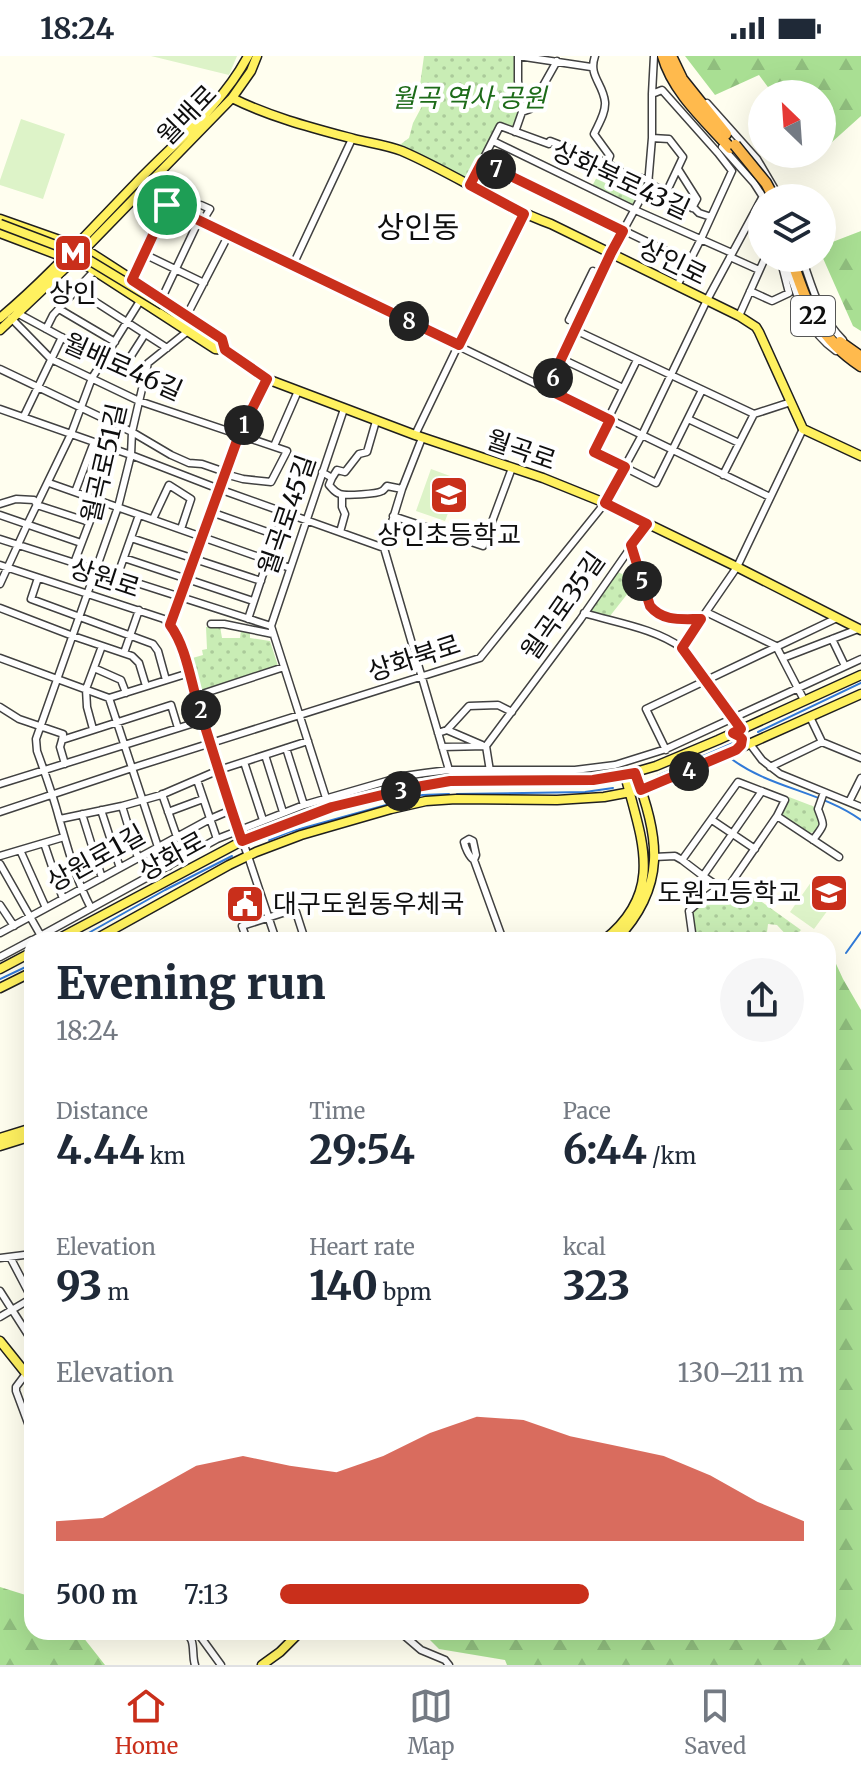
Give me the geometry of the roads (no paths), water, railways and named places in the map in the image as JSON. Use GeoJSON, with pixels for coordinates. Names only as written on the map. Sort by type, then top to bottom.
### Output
{"type":"FeatureCollection","features":[{"type":"Feature","properties":{"kind":"highway"},"geometry":{"type":"LineString","coordinates":[[659,56],[691,104],[767,184]]}},
{"type":"Feature","properties":{"kind":"highway"},"geometry":{"type":"LineString","coordinates":[[672,56],[682,79],[759,184]]}},
{"type":"Feature","properties":{"kind":"highway","name":"22"},"geometry":{"type":"LineString","coordinates":[[797,272],[815,312],[828,331],[859,360]]}},
{"type":"Feature","properties":{"kind":"main road","name":"월배로"},"geometry":{"type":"LineString","coordinates":[[81,247],[135,184],[221,97],[248,56]]}},
{"type":"Feature","properties":{"kind":"main road","name":"월배로"},"geometry":{"type":"LineString","coordinates":[[0,330],[6,315],[143,189],[232,98],[251,71],[257,56]]}},
{"type":"Feature","properties":{"kind":"main road","name":"상인로"},"geometry":{"type":"LineString","coordinates":[[232,98],[255,109],[400,151],[739,316],[759,332],[803,429]]}},
{"type":"Feature","properties":{"kind":"main road"},"geometry":{"type":"LineString","coordinates":[[0,227],[81,247],[132,280],[161,304],[187,315],[222,339],[225,350],[215,349],[94,271],[0,227]]}},
{"type":"Feature","properties":{"kind":"main road","name":"월곡로"},"geometry":{"type":"LineString","coordinates":[[0,227],[67,253],[161,304],[267,379],[605,503],[860,630]]}},
{"type":"Feature","properties":{"kind":"main road"},"geometry":{"type":"LineString","coordinates":[[803,429],[861,456]]}},
{"type":"Feature","properties":{"kind":"main road","name":"상화로"},"geometry":{"type":"LineString","coordinates":[[71,932],[242,841],[332,807],[450,781],[607,779],[630,774],[670,760],[861,675]]}},
{"type":"Feature","properties":{"kind":"main road","name":"상화로"},"geometry":{"type":"LineString","coordinates":[[108,932],[232,863],[301,835],[426,801],[557,800],[641,790],[861,694]]}},
{"type":"Feature","properties":{"kind":"main road"},"geometry":{"type":"LineString","coordinates":[[736,750],[742,739],[737,731]]}},
{"type":"Feature","properties":{"kind":"main road"},"geometry":{"type":"LineString","coordinates":[[656,766],[651,776],[663,782]]}},
{"type":"Feature","properties":{"kind":"main road"},"geometry":{"type":"LineString","coordinates":[[623,932],[640,911],[654,870],[654,840],[641,790],[630,774]]}},
{"type":"Feature","properties":{"kind":"main road"},"geometry":{"type":"LineString","coordinates":[[613,932],[630,913],[641,887],[644,849],[629,792],[630,774]]}},
{"type":"Feature","properties":{"kind":"main road"},"geometry":{"type":"LineString","coordinates":[[607,779],[614,781],[617,787],[614,793],[607,796]]}},
{"type":"Feature","properties":{"kind":"main road"},"geometry":{"type":"LineString","coordinates":[[268,829],[264,839],[272,846]]}},
{"type":"Feature","properties":{"kind":"main road"},"geometry":{"type":"LineString","coordinates":[[224,850],[236,853],[236,860],[232,863]]}},
{"type":"Feature","properties":{"kind":"main road"},"geometry":{"type":"LineString","coordinates":[[0,969],[24,957]]}},
{"type":"Feature","properties":{"kind":"main road"},"geometry":{"type":"LineString","coordinates":[[0,988],[24,976]]}},
{"type":"Feature","properties":{"kind":"main road"},"geometry":{"type":"LineString","coordinates":[[0,1138],[24,1130]]}},
{"type":"Feature","properties":{"kind":"main road"},"geometry":{"type":"LineString","coordinates":[[0,1146],[24,1138]]}},
{"type":"Feature","properties":{"kind":"main road"},"geometry":{"type":"LineString","coordinates":[[0,1341],[24,1372]]}},
{"type":"Feature","properties":{"kind":"main road"},"geometry":{"type":"LineString","coordinates":[[262,1665],[292,1640]]}},
{"type":"Feature","properties":{"kind":"street"},"geometry":{"type":"LineString","coordinates":[[515,132],[522,112],[518,56],[591,67]]}},
{"type":"Feature","properties":{"kind":"street"},"geometry":{"type":"LineString","coordinates":[[595,56],[591,67],[605,104],[594,134],[610,156],[607,163]]}},
{"type":"Feature","properties":{"kind":"street"},"geometry":{"type":"LineString","coordinates":[[547,389],[611,253],[649,182],[652,94],[659,56]]}},
{"type":"Feature","properties":{"kind":"street"},"geometry":{"type":"LineString","coordinates":[[659,56],[674,89],[755,184]]}},
{"type":"Feature","properties":{"kind":"street"},"geometry":{"type":"LineString","coordinates":[[672,56],[688,82],[757,159],[771,182]]}},
{"type":"Feature","properties":{"kind":"street"},"geometry":{"type":"LineString","coordinates":[[522,112],[530,109],[557,61]]}},
{"type":"Feature","properties":{"kind":"street"},"geometry":{"type":"LineString","coordinates":[[652,94],[662,90],[732,171],[677,286]]}},
{"type":"Feature","properties":{"kind":"street"},"geometry":{"type":"LineString","coordinates":[[470,185],[500,126],[607,163],[686,200],[692,208],[711,217]]}},
{"type":"Feature","properties":{"kind":"street"},"geometry":{"type":"LineString","coordinates":[[652,138],[669,139],[683,157],[667,191]]}},
{"type":"Feature","properties":{"kind":"street"},"geometry":{"type":"LineString","coordinates":[[293,265],[352,139]]}},
{"type":"Feature","properties":{"kind":"street","name":"상화북로43길"},"geometry":{"type":"LineString","coordinates":[[493,141],[748,264]]}},
{"type":"Feature","properties":{"kind":"street"},"geometry":{"type":"LineString","coordinates":[[482,162],[689,262]]}},
{"type":"Feature","properties":{"kind":"street"},"geometry":{"type":"LineString","coordinates":[[678,169],[697,199],[692,208]]}},
{"type":"Feature","properties":{"kind":"street"},"geometry":{"type":"LineString","coordinates":[[143,189],[167,205],[770,497]]}},
{"type":"Feature","properties":{"kind":"street"},"geometry":{"type":"LineString","coordinates":[[132,280],[167,205]]}},
{"type":"Feature","properties":{"kind":"street"},"geometry":{"type":"LineString","coordinates":[[161,304],[200,221],[210,209],[201,205]]}},
{"type":"Feature","properties":{"kind":"street"},"geometry":{"type":"LineString","coordinates":[[449,770],[384,548],[419,437],[459,345],[524,214]]}},
{"type":"Feature","properties":{"kind":"street","name":"상화북로"},"geometry":{"type":"LineString","coordinates":[[0,812],[480,658],[605,503],[748,223]]}},
{"type":"Feature","properties":{"kind":"street"},"geometry":{"type":"LineString","coordinates":[[187,315],[229,234]]}},
{"type":"Feature","properties":{"kind":"street"},"geometry":{"type":"LineString","coordinates":[[144,254],[204,283]]}},
{"type":"Feature","properties":{"kind":"street"},"geometry":{"type":"LineString","coordinates":[[46,329],[53,315],[94,271]]}},
{"type":"Feature","properties":{"kind":"street"},"geometry":{"type":"LineString","coordinates":[[569,320],[593,271]]}},
{"type":"Feature","properties":{"kind":"street"},"geometry":{"type":"LineString","coordinates":[[739,316],[758,272]]}},
{"type":"Feature","properties":{"kind":"street"},"geometry":{"type":"LineString","coordinates":[[750,291],[772,301],[789,293],[790,272]]}},
{"type":"Feature","properties":{"kind":"street"},"geometry":{"type":"LineString","coordinates":[[77,290],[167,348]]}},
{"type":"Feature","properties":{"kind":"street"},"geometry":{"type":"LineString","coordinates":[[0,584],[71,434],[92,378],[140,301]]}},
{"type":"Feature","properties":{"kind":"street"},"geometry":{"type":"LineString","coordinates":[[59,309],[115,342]]}},
{"type":"Feature","properties":{"kind":"street"},"geometry":{"type":"LineString","coordinates":[[6,315],[46,329],[122,370],[145,334]]}},
{"type":"Feature","properties":{"kind":"street","name":"월배로46길"},"geometry":{"type":"LineString","coordinates":[[6,315],[51,359],[139,401],[287,451],[271,482],[243,479],[225,473]]}},
{"type":"Feature","properties":{"kind":"street"},"geometry":{"type":"LineString","coordinates":[[575,330],[754,414],[791,402]]}},
{"type":"Feature","properties":{"kind":"street","name":"월곡로51길"},"geometry":{"type":"LineString","coordinates":[[41,727],[118,507],[148,363],[188,331]]}},
{"type":"Feature","properties":{"kind":"street"},"geometry":{"type":"LineString","coordinates":[[24,416],[62,337]]}},
{"type":"Feature","properties":{"kind":"street"},"geometry":{"type":"LineString","coordinates":[[562,359],[623,388]]}},
{"type":"Feature","properties":{"kind":"street"},"geometry":{"type":"LineString","coordinates":[[637,360],[594,452],[656,483],[702,390]]}},
{"type":"Feature","properties":{"kind":"street"},"geometry":{"type":"LineString","coordinates":[[0,369],[132,432],[171,455],[225,473]]}},
{"type":"Feature","properties":{"kind":"street"},"geometry":{"type":"LineString","coordinates":[[267,379],[239,435],[170,625],[189,673],[273,932]]}},
{"type":"Feature","properties":{"kind":"street"},"geometry":{"type":"LineString","coordinates":[[274,446],[298,391]]}},
{"type":"Feature","properties":{"kind":"street"},"geometry":{"type":"LineString","coordinates":[[0,409],[384,548]]}},
{"type":"Feature","properties":{"kind":"street","name":"월곡로45길"},"geometry":{"type":"LineString","coordinates":[[271,626],[344,409]]}},
{"type":"Feature","properties":{"kind":"street"},"geometry":{"type":"LineString","coordinates":[[723,475],[754,414]]}},
{"type":"Feature","properties":{"kind":"street"},"geometry":{"type":"LineString","coordinates":[[688,419],[739,443]]}},
{"type":"Feature","properties":{"kind":"street"},"geometry":{"type":"LineString","coordinates":[[376,421],[367,452],[359,454],[345,472],[337,470],[329,485],[342,495],[380,492],[387,486],[402,489]]}},
{"type":"Feature","properties":{"kind":"street"},"geometry":{"type":"LineString","coordinates":[[682,648],[737,567],[803,429]]}},
{"type":"Feature","properties":{"kind":"street"},"geometry":{"type":"LineString","coordinates":[[75,492],[94,442]]}},
{"type":"Feature","properties":{"kind":"street"},"geometry":{"type":"LineString","coordinates":[[393,516],[483,546],[512,468]]}},
{"type":"Feature","properties":{"kind":"street"},"geometry":{"type":"LineString","coordinates":[[322,472],[332,478]]}},
{"type":"Feature","properties":{"kind":"street"},"geometry":{"type":"LineString","coordinates":[[49,483],[290,568]]}},
{"type":"Feature","properties":{"kind":"street"},"geometry":{"type":"LineString","coordinates":[[153,519],[169,485],[191,499],[181,529]]}},
{"type":"Feature","properties":{"kind":"street"},"geometry":{"type":"LineString","coordinates":[[340,532],[345,514],[342,495]]}},
{"type":"Feature","properties":{"kind":"street"},"geometry":{"type":"LineString","coordinates":[[0,504],[16,499],[34,500],[37,505],[89,522]]}},
{"type":"Feature","properties":{"kind":"street"},"geometry":{"type":"LineString","coordinates":[[74,563],[98,500]]}},
{"type":"Feature","properties":{"kind":"street"},"geometry":{"type":"LineString","coordinates":[[248,619],[284,511]]}},
{"type":"Feature","properties":{"kind":"street"},"geometry":{"type":"LineString","coordinates":[[211,512],[276,535]]}},
{"type":"Feature","properties":{"kind":"street"},"geometry":{"type":"LineString","coordinates":[[0,515],[81,543]]}},
{"type":"Feature","properties":{"kind":"street"},"geometry":{"type":"LineString","coordinates":[[117,577],[139,515]]}},
{"type":"Feature","properties":{"kind":"street","name":"월곡로35길"},"geometry":{"type":"LineString","coordinates":[[486,746],[647,524]]}},
{"type":"Feature","properties":{"kind":"street"},"geometry":{"type":"LineString","coordinates":[[131,538],[261,581]]}},
{"type":"Feature","properties":{"kind":"street"},"geometry":{"type":"LineString","coordinates":[[0,539],[271,626],[326,798]]}},
{"type":"Feature","properties":{"kind":"street"},"geometry":{"type":"LineString","coordinates":[[631,545],[654,611],[662,617],[704,616],[776,646],[804,700]]}},
{"type":"Feature","properties":{"kind":"street"},"geometry":{"type":"LineString","coordinates":[[124,558],[253,601]]}},
{"type":"Feature","properties":{"kind":"street","name":"상원로"},"geometry":{"type":"LineString","coordinates":[[0,565],[139,610],[164,619],[170,625]]}},
{"type":"Feature","properties":{"kind":"street"},"geometry":{"type":"LineString","coordinates":[[38,578],[31,599],[153,644],[166,680]]}},
{"type":"Feature","properties":{"kind":"street"},"geometry":{"type":"LineString","coordinates":[[0,608],[132,656],[139,663],[146,686]]}},
{"type":"Feature","properties":{"kind":"street"},"geometry":{"type":"LineString","coordinates":[[124,653],[139,610]]}},
{"type":"Feature","properties":{"kind":"street"},"geometry":{"type":"LineString","coordinates":[[224,624],[226,612]]}},
{"type":"Feature","properties":{"kind":"street"},"geometry":{"type":"LineString","coordinates":[[584,613],[658,634],[682,648],[734,717],[737,731]]}},
{"type":"Feature","properties":{"kind":"street"},"geometry":{"type":"LineString","coordinates":[[670,760],[646,709],[837,618]]}},
{"type":"Feature","properties":{"kind":"street"},"geometry":{"type":"LineString","coordinates":[[211,624],[273,634]]}},
{"type":"Feature","properties":{"kind":"street","name":"월곡로"},"geometry":{"type":"LineString","coordinates":[[783,658],[860,630]]}},
{"type":"Feature","properties":{"kind":"street"},"geometry":{"type":"LineString","coordinates":[[832,639],[845,666]]}},
{"type":"Feature","properties":{"kind":"street"},"geometry":{"type":"LineString","coordinates":[[93,729],[86,689],[102,646]]}},
{"type":"Feature","properties":{"kind":"street"},"geometry":{"type":"LineString","coordinates":[[0,658],[109,698],[189,673]]}},
{"type":"Feature","properties":{"kind":"street"},"geometry":{"type":"LineString","coordinates":[[48,932],[217,839],[283,812],[404,776],[449,770],[575,770],[627,762],[706,732],[861,659]]}},
{"type":"Feature","properties":{"kind":"street"},"geometry":{"type":"LineString","coordinates":[[196,696],[284,667]]}},
{"type":"Feature","properties":{"kind":"street"},"geometry":{"type":"LineString","coordinates":[[94,668],[121,680],[126,693]]}},
{"type":"Feature","properties":{"kind":"street"},"geometry":{"type":"LineString","coordinates":[[109,698],[158,847],[169,866]]}},
{"type":"Feature","properties":{"kind":"street"},"geometry":{"type":"LineString","coordinates":[[62,740],[171,705],[178,728]]}},
{"type":"Feature","properties":{"kind":"street"},"geometry":{"type":"LineString","coordinates":[[438,733],[447,730],[469,706],[498,705],[512,712]]}},
{"type":"Feature","properties":{"kind":"street"},"geometry":{"type":"LineString","coordinates":[[0,707],[19,719],[63,734],[60,747],[65,764]]}},
{"type":"Feature","properties":{"kind":"street"},"geometry":{"type":"LineString","coordinates":[[810,717],[822,742],[861,758]]}},
{"type":"Feature","properties":{"kind":"street"},"geometry":{"type":"LineString","coordinates":[[0,784],[204,720]]}},
{"type":"Feature","properties":{"kind":"street"},"geometry":{"type":"LineString","coordinates":[[41,727],[36,739],[37,751],[81,889],[91,908]]}},
{"type":"Feature","properties":{"kind":"street"},"geometry":{"type":"LineString","coordinates":[[447,730],[486,746]]}},
{"type":"Feature","properties":{"kind":"street"},"geometry":{"type":"LineString","coordinates":[[60,819],[162,794],[219,770],[308,741]]}},
{"type":"Feature","properties":{"kind":"street"},"geometry":{"type":"LineString","coordinates":[[770,767],[822,742]]}},
{"type":"Feature","properties":{"kind":"street"},"geometry":{"type":"LineString","coordinates":[[750,744],[780,774],[861,807]]}},
{"type":"Feature","properties":{"kind":"street"},"geometry":{"type":"LineString","coordinates":[[442,747],[486,746]]}},
{"type":"Feature","properties":{"kind":"street"},"geometry":{"type":"LineString","coordinates":[[486,746],[490,781]]}},
{"type":"Feature","properties":{"kind":"street"},"geometry":{"type":"LineString","coordinates":[[286,748],[304,805]]}},
{"type":"Feature","properties":{"kind":"street"},"geometry":{"type":"LineString","coordinates":[[265,755],[283,812]]}},
{"type":"Feature","properties":{"kind":"street"},"geometry":{"type":"LineString","coordinates":[[244,762],[263,820]]}},
{"type":"Feature","properties":{"kind":"street"},"geometry":{"type":"LineString","coordinates":[[849,802],[861,778]]}},
{"type":"Feature","properties":{"kind":"street"},"geometry":{"type":"LineString","coordinates":[[197,780],[217,839]]}},
{"type":"Feature","properties":{"kind":"street"},"geometry":{"type":"LineString","coordinates":[[682,860],[738,782],[785,800],[731,883],[719,887],[689,911],[692,932]]}},
{"type":"Feature","properties":{"kind":"street"},"geometry":{"type":"LineString","coordinates":[[703,876],[762,791]]}},
{"type":"Feature","properties":{"kind":"street"},"geometry":{"type":"LineString","coordinates":[[813,840],[824,821],[818,806],[824,792]]}},
{"type":"Feature","properties":{"kind":"street"},"geometry":{"type":"LineString","coordinates":[[162,794],[177,837]]}},
{"type":"Feature","properties":{"kind":"street"},"geometry":{"type":"LineString","coordinates":[[168,812],[203,799]]}},
{"type":"Feature","properties":{"kind":"street"},"geometry":{"type":"LineString","coordinates":[[122,806],[138,858]]}},
{"type":"Feature","properties":{"kind":"street"},"geometry":{"type":"LineString","coordinates":[[101,810],[120,868]]}},
{"type":"Feature","properties":{"kind":"street","name":"상원로1길"},"geometry":{"type":"LineString","coordinates":[[0,933],[231,810]]}},
{"type":"Feature","properties":{"kind":"street"},"geometry":{"type":"LineString","coordinates":[[82,814],[102,878]]}},
{"type":"Feature","properties":{"kind":"street"},"geometry":{"type":"LineString","coordinates":[[777,816],[839,857]]}},
{"type":"Feature","properties":{"kind":"street"},"geometry":{"type":"LineString","coordinates":[[712,820],[755,849]]}},
{"type":"Feature","properties":{"kind":"street"},"geometry":{"type":"LineString","coordinates":[[0,856],[64,837]]}},
{"type":"Feature","properties":{"kind":"street"},"geometry":{"type":"LineString","coordinates":[[44,843],[63,899]]}},
{"type":"Feature","properties":{"kind":"street"},"geometry":{"type":"LineString","coordinates":[[20,850],[46,908]]}},
{"type":"Feature","properties":{"kind":"street"},"geometry":{"type":"LineString","coordinates":[[654,857],[675,856],[719,887]]}},
{"type":"Feature","properties":{"kind":"street"},"geometry":{"type":"LineString","coordinates":[[474,860],[500,932]]}},
{"type":"Feature","properties":{"kind":"street"},"geometry":{"type":"LineString","coordinates":[[0,864],[39,932]]}},
{"type":"Feature","properties":{"kind":"street"},"geometry":{"type":"LineString","coordinates":[[0,905],[14,926]]}},
{"type":"Feature","properties":{"kind":"street"},"geometry":{"type":"LineString","coordinates":[[244,932],[242,926],[292,910],[296,912],[302,932]]}},
{"type":"Feature","properties":{"kind":"street"},"geometry":{"type":"LineString","coordinates":[[0,957],[24,944]]}},
{"type":"Feature","properties":{"kind":"street"},"geometry":{"type":"LineString","coordinates":[[0,1258],[24,1255]]}},
{"type":"Feature","properties":{"kind":"street"},"geometry":{"type":"LineString","coordinates":[[10,1257],[24,1284]]}},
{"type":"Feature","properties":{"kind":"street"},"geometry":{"type":"LineString","coordinates":[[0,1291],[24,1330]]}},
{"type":"Feature","properties":{"kind":"street"},"geometry":{"type":"LineString","coordinates":[[0,1317],[24,1304]]}},
{"type":"Feature","properties":{"kind":"street"},"geometry":{"type":"LineString","coordinates":[[24,1381],[16,1387],[24,1412]]}},
{"type":"Feature","properties":{"kind":"street"},"geometry":{"type":"LineString","coordinates":[[192,1640],[192,1663]]}},
{"type":"Feature","properties":{"kind":"street"},"geometry":{"type":"LineString","coordinates":[[203,1640],[221,1665]]}},
{"type":"Feature","properties":{"kind":"street"},"geometry":{"type":"LineString","coordinates":[[409,1640],[449,1665]]}},
{"type":"Feature","properties":{"kind":"waterway"},"geometry":{"type":"LineString","coordinates":[[758,732],[861,683]]}},
{"type":"Feature","properties":{"kind":"waterway"},"geometry":{"type":"LineString","coordinates":[[657,776],[740,740]]}},
{"type":"Feature","properties":{"kind":"waterway"},"geometry":{"type":"LineString","coordinates":[[729,757],[760,776],[829,802],[861,820]]}},
{"type":"Feature","properties":{"kind":"waterway"},"geometry":{"type":"LineString","coordinates":[[457,794],[585,792],[613,788]]}},
{"type":"Feature","properties":{"kind":"waterway"},"geometry":{"type":"LineString","coordinates":[[269,840],[422,795],[449,794]]}},
{"type":"Feature","properties":{"kind":"waterway"},"geometry":{"type":"LineString","coordinates":[[90,932],[232,856]]}},
{"type":"Feature","properties":{"kind":"waterway"},"geometry":{"type":"LineString","coordinates":[[846,953],[861,932]]}},
{"type":"Feature","properties":{"kind":"waterway"},"geometry":{"type":"LineString","coordinates":[[0,979],[24,968]]}},
{"type":"Feature","properties":{"kind":"place","name":"상인"},"geometry":{"type":"Point","coordinates":[73,253]}},
{"type":"Feature","properties":{"kind":"place","name":"상인초등학교"},"geometry":{"type":"Point","coordinates":[449,495]}},
{"type":"Feature","properties":{"kind":"place","name":"도원고등학교"},"geometry":{"type":"Point","coordinates":[829,893]}},
{"type":"Feature","properties":{"kind":"place","name":"대구도원동우체국"},"geometry":{"type":"Point","coordinates":[245,904]}},
{"type":"Feature","properties":{"kind":"district","name":"상인동"},"geometry":{"type":"Point","coordinates":[418,228]}},
{"type":"Feature","properties":{"kind":"park label","name":"월곡 역사 공원"},"geometry":{"type":"Point","coordinates":[469,98]}}]}
